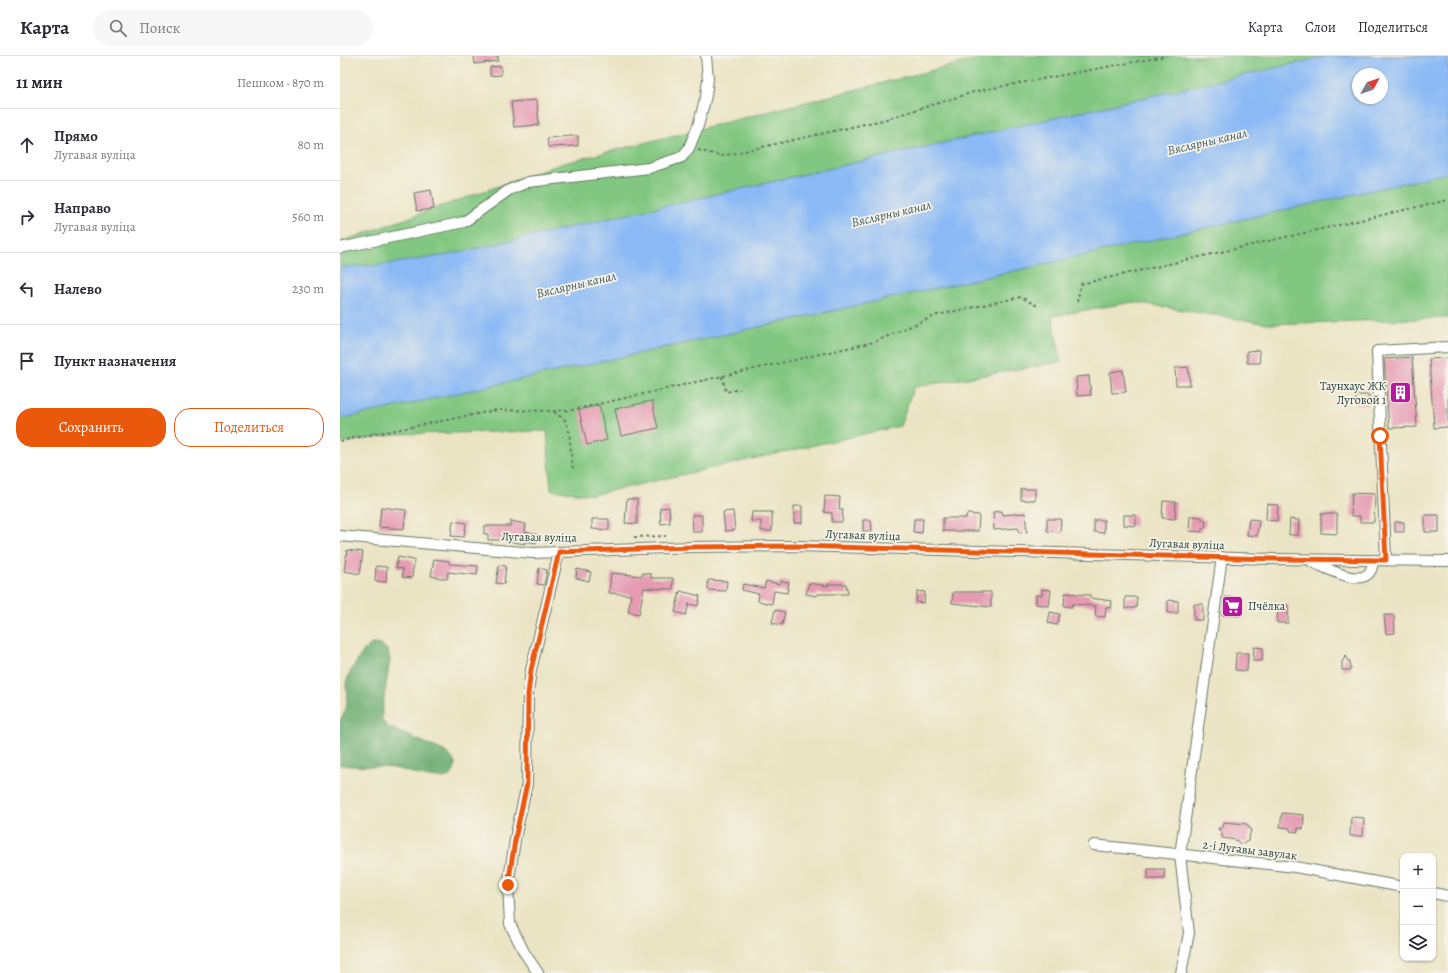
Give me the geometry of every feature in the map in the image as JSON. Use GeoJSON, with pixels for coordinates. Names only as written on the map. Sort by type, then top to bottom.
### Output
{"type":"FeatureCollection","features":[{"type":"Feature","properties":{"kind":"street"},"geometry":{"type":"LineString","coordinates":[[340,248],[464,222],[509,190],[528,182],[649,168],[682,157],[689,148],[698,126],[706,96],[708,80],[706,56]]}},
{"type":"Feature","properties":{"kind":"street"},"geometry":{"type":"LineString","coordinates":[[1386,560],[1377,351],[1448,347]]}},
{"type":"Feature","properties":{"kind":"street","name":"Лугавая вуліца"},"geometry":{"type":"LineString","coordinates":[[340,536],[533,553],[692,547],[796,546],[1222,558],[1448,562]]}},
{"type":"Feature","properties":{"kind":"street"},"geometry":{"type":"LineString","coordinates":[[538,973],[524,952],[510,924],[508,885],[516,834],[527,784],[528,694],[531,670],[559,552]]}},
{"type":"Feature","properties":{"kind":"street"},"geometry":{"type":"LineString","coordinates":[[1181,973],[1189,933],[1180,855],[1222,558]]}},
{"type":"Feature","properties":{"kind":"street"},"geometry":{"type":"LineString","coordinates":[[1308,560],[1347,577],[1356,578],[1368,574],[1373,566],[1373,560]]}},
{"type":"Feature","properties":{"kind":"street","name":"2-і Лугавы завулак"},"geometry":{"type":"LineString","coordinates":[[1094,845],[1295,867],[1400,886]]}},
{"type":"Feature","properties":{"kind":"street"},"geometry":{"type":"LineString","coordinates":[[1436,894],[1448,896]]}},
{"type":"Feature","properties":{"kind":"path"},"geometry":{"type":"LineString","coordinates":[[689,148],[722,156],[883,120],[977,90],[1166,56]]}},
{"type":"Feature","properties":{"kind":"path"},"geometry":{"type":"LineString","coordinates":[[1077,302],[1081,284],[1448,200]]}},
{"type":"Feature","properties":{"kind":"path"},"geometry":{"type":"LineString","coordinates":[[340,442],[497,410],[572,410],[874,342],[937,315],[1022,297],[1039,307]]}},
{"type":"Feature","properties":{"kind":"path"},"geometry":{"type":"LineString","coordinates":[[722,376],[726,392],[740,389]]}},
{"type":"Feature","properties":{"kind":"path"},"geometry":{"type":"LineString","coordinates":[[553,411],[566,420],[569,432],[573,471]]}},
{"type":"Feature","properties":{"kind":"path"},"geometry":{"type":"LineString","coordinates":[[634,537],[666,536]]}},
{"type":"Feature","properties":{"kind":"green space"},"geometry":{"type":"Polygon","coordinates":[[[989,56],[1448,56],[1448,318],[1269,324],[1133,302],[1052,316],[1061,362],[914,387],[900,426],[592,495],[551,490],[547,431],[400,434],[340,443],[340,242],[564,163],[989,56]]]}},
{"type":"Feature","properties":{"kind":"green space"},"geometry":{"type":"Polygon","coordinates":[[[372,644],[385,648],[388,652],[390,660],[382,720],[388,727],[444,751],[452,758],[455,765],[452,774],[437,778],[427,777],[393,768],[340,765],[340,720],[345,712],[347,703],[346,683],[349,674],[364,650],[372,644]]]}},
{"type":"Feature","properties":{"kind":"water","name":"Вяслярны канал"},"geometry":{"type":"Polygon","coordinates":[[[1328,56],[1448,56],[1448,173],[1041,265],[340,419],[340,267],[381,265],[447,255],[1328,56]]]}},
{"type":"Feature","properties":{"kind":"building"},"geometry":{"type":"Polygon","coordinates":[[[474,56],[498,56],[498,61],[475,64],[474,56]]]}},
{"type":"Feature","properties":{"kind":"building"},"geometry":{"type":"Polygon","coordinates":[[[501,66],[501,75],[490,76],[490,67],[501,66]]]}},
{"type":"Feature","properties":{"kind":"building"},"geometry":{"type":"Polygon","coordinates":[[[537,100],[539,125],[514,127],[511,102],[537,100]]]}},
{"type":"Feature","properties":{"kind":"building"},"geometry":{"type":"Polygon","coordinates":[[[578,136],[578,146],[548,147],[547,138],[578,136]]]}},
{"type":"Feature","properties":{"kind":"building"},"geometry":{"type":"Polygon","coordinates":[[[431,190],[434,209],[417,211],[414,193],[431,190]]]}},
{"type":"Feature","properties":{"kind":"building"},"geometry":{"type":"Polygon","coordinates":[[[1259,350],[1260,363],[1247,363],[1247,351],[1259,350]]]}},
{"type":"Feature","properties":{"kind":"building","name":"Таунхаус ЖК Луговой 1"},"geometry":{"type":"Polygon","coordinates":[[[1412,357],[1417,427],[1389,428],[1384,359],[1412,357]]]}},
{"type":"Feature","properties":{"kind":"building"},"geometry":{"type":"Polygon","coordinates":[[[1448,358],[1448,427],[1434,428],[1429,359],[1448,358]]]}},
{"type":"Feature","properties":{"kind":"building"},"geometry":{"type":"Polygon","coordinates":[[[1188,367],[1190,385],[1176,385],[1175,368],[1188,367]]]}},
{"type":"Feature","properties":{"kind":"building"},"geometry":{"type":"Polygon","coordinates":[[[1123,370],[1126,392],[1112,393],[1110,372],[1123,370]]]}},
{"type":"Feature","properties":{"kind":"building"},"geometry":{"type":"Polygon","coordinates":[[[1089,376],[1091,395],[1077,396],[1076,377],[1089,376]]]}},
{"type":"Feature","properties":{"kind":"building"},"geometry":{"type":"Polygon","coordinates":[[[1356,395],[1369,395],[1369,405],[1356,405],[1356,395]]]}},
{"type":"Feature","properties":{"kind":"building"},"geometry":{"type":"Polygon","coordinates":[[[652,401],[658,428],[621,436],[615,409],[652,401]]]}},
{"type":"Feature","properties":{"kind":"building"},"geometry":{"type":"Polygon","coordinates":[[[599,405],[607,440],[587,445],[579,410],[599,405]]]}},
{"type":"Feature","properties":{"kind":"building"},"geometry":{"type":"Polygon","coordinates":[[[1021,489],[1035,489],[1035,500],[1021,500],[1021,489]]]}},
{"type":"Feature","properties":{"kind":"building"},"geometry":{"type":"Polygon","coordinates":[[[1352,493],[1375,494],[1374,522],[1360,522],[1360,516],[1351,516],[1352,493]]]}},
{"type":"Feature","properties":{"kind":"building"},"geometry":{"type":"Polygon","coordinates":[[[825,496],[840,497],[839,510],[843,510],[842,522],[832,522],[832,513],[824,512],[825,496]]]}},
{"type":"Feature","properties":{"kind":"building"},"geometry":{"type":"Polygon","coordinates":[[[627,499],[637,499],[637,524],[625,523],[627,499]]]}},
{"type":"Feature","properties":{"kind":"building"},"geometry":{"type":"Polygon","coordinates":[[[1163,501],[1176,502],[1175,519],[1162,518],[1163,501]]]}},
{"type":"Feature","properties":{"kind":"building"},"geometry":{"type":"Polygon","coordinates":[[[1267,504],[1278,505],[1277,521],[1266,520],[1267,504]]]}},
{"type":"Feature","properties":{"kind":"building"},"geometry":{"type":"Polygon","coordinates":[[[794,506],[802,506],[802,523],[794,523],[794,506]]]}},
{"type":"Feature","properties":{"kind":"building"},"geometry":{"type":"Polygon","coordinates":[[[381,507],[406,510],[404,529],[379,527],[381,507]]]}},
{"type":"Feature","properties":{"kind":"building"},"geometry":{"type":"Polygon","coordinates":[[[669,507],[670,523],[661,524],[660,508],[669,507]]]}},
{"type":"Feature","properties":{"kind":"building"},"geometry":{"type":"Polygon","coordinates":[[[733,511],[735,530],[725,531],[723,512],[733,511]]]}},
{"type":"Feature","properties":{"kind":"building"},"geometry":{"type":"Polygon","coordinates":[[[1002,511],[1003,515],[1025,513],[1027,532],[1019,533],[1018,528],[994,530],[993,512],[1002,511]]]}},
{"type":"Feature","properties":{"kind":"building"},"geometry":{"type":"Polygon","coordinates":[[[752,512],[772,512],[772,531],[761,531],[761,521],[751,521],[752,512]]]}},
{"type":"Feature","properties":{"kind":"building"},"geometry":{"type":"Polygon","coordinates":[[[967,514],[979,515],[978,531],[943,531],[943,518],[966,518],[967,514]]]}},
{"type":"Feature","properties":{"kind":"building"},"geometry":{"type":"Polygon","coordinates":[[[1321,514],[1337,514],[1337,534],[1321,533],[1321,514]]]}},
{"type":"Feature","properties":{"kind":"building"},"geometry":{"type":"Polygon","coordinates":[[[692,515],[702,515],[702,532],[693,532],[692,515]]]}},
{"type":"Feature","properties":{"kind":"building"},"geometry":{"type":"Polygon","coordinates":[[[1124,515],[1136,515],[1136,526],[1124,525],[1124,515]]]}},
{"type":"Feature","properties":{"kind":"building"},"geometry":{"type":"Polygon","coordinates":[[[1425,515],[1439,515],[1439,532],[1425,532],[1425,515]]]}},
{"type":"Feature","properties":{"kind":"building"},"geometry":{"type":"Polygon","coordinates":[[[1190,516],[1202,517],[1202,520],[1206,520],[1205,528],[1202,528],[1202,532],[1189,531],[1190,516]]]}},
{"type":"Feature","properties":{"kind":"building"},"geometry":{"type":"Polygon","coordinates":[[[592,519],[609,519],[609,530],[592,529],[592,519]]]}},
{"type":"Feature","properties":{"kind":"building"},"geometry":{"type":"Polygon","coordinates":[[[914,519],[923,519],[922,533],[913,532],[914,519]]]}},
{"type":"Feature","properties":{"kind":"building"},"geometry":{"type":"Polygon","coordinates":[[[1047,519],[1061,519],[1060,532],[1047,531],[1047,519]]]}},
{"type":"Feature","properties":{"kind":"building"},"geometry":{"type":"Polygon","coordinates":[[[1249,519],[1259,520],[1257,536],[1247,535],[1249,519]]]}},
{"type":"Feature","properties":{"kind":"building"},"geometry":{"type":"Polygon","coordinates":[[[1290,519],[1299,520],[1298,535],[1289,535],[1290,519]]]}},
{"type":"Feature","properties":{"kind":"building"},"geometry":{"type":"Polygon","coordinates":[[[863,520],[871,520],[872,531],[863,531],[863,520]]]}},
{"type":"Feature","properties":{"kind":"building"},"geometry":{"type":"Polygon","coordinates":[[[1094,520],[1104,520],[1104,533],[1094,532],[1094,520]]]}},
{"type":"Feature","properties":{"kind":"building"},"geometry":{"type":"Polygon","coordinates":[[[453,521],[466,523],[464,537],[451,536],[453,521]]]}},
{"type":"Feature","properties":{"kind":"building"},"geometry":{"type":"Polygon","coordinates":[[[511,521],[526,524],[525,532],[538,535],[536,543],[525,541],[525,544],[501,540],[488,540],[488,534],[484,534],[484,526],[510,526],[511,521]]]}},
{"type":"Feature","properties":{"kind":"building"},"geometry":{"type":"Polygon","coordinates":[[[1395,522],[1404,522],[1404,532],[1395,532],[1395,522]]]}},
{"type":"Feature","properties":{"kind":"building"},"geometry":{"type":"Polygon","coordinates":[[[347,550],[363,552],[360,574],[344,571],[347,550]]]}},
{"type":"Feature","properties":{"kind":"building"},"geometry":{"type":"Polygon","coordinates":[[[398,557],[414,560],[412,578],[402,577],[403,569],[396,568],[398,557]]]}},
{"type":"Feature","properties":{"kind":"building"},"geometry":{"type":"Polygon","coordinates":[[[434,559],[449,561],[449,564],[478,566],[477,575],[448,572],[447,579],[431,576],[434,559]]]}},
{"type":"Feature","properties":{"kind":"building"},"geometry":{"type":"Polygon","coordinates":[[[499,565],[506,566],[504,584],[496,583],[499,565]]]}},
{"type":"Feature","properties":{"kind":"building"},"geometry":{"type":"Polygon","coordinates":[[[376,566],[387,567],[386,582],[375,581],[376,566]]]}},
{"type":"Feature","properties":{"kind":"building"},"geometry":{"type":"Polygon","coordinates":[[[539,568],[547,570],[544,585],[537,584],[539,568]]]}},
{"type":"Feature","properties":{"kind":"building"},"geometry":{"type":"Polygon","coordinates":[[[577,569],[591,572],[589,581],[576,578],[577,569]]]}},
{"type":"Feature","properties":{"kind":"building"},"geometry":{"type":"Polygon","coordinates":[[[611,573],[642,576],[642,573],[651,574],[651,578],[673,578],[673,589],[644,588],[639,614],[628,612],[631,595],[609,593],[611,573]]]}},
{"type":"Feature","properties":{"kind":"building"},"geometry":{"type":"Polygon","coordinates":[[[708,580],[727,581],[726,591],[708,590],[708,580]]]}},
{"type":"Feature","properties":{"kind":"building"},"geometry":{"type":"Polygon","coordinates":[[[766,581],[779,584],[780,581],[789,582],[787,593],[774,591],[772,604],[758,601],[759,594],[742,590],[743,584],[764,588],[766,581]]]}},
{"type":"Feature","properties":{"kind":"building"},"geometry":{"type":"Polygon","coordinates":[[[809,583],[828,586],[828,584],[846,584],[848,594],[817,594],[816,596],[806,594],[809,583]]]}},
{"type":"Feature","properties":{"kind":"building"},"geometry":{"type":"Polygon","coordinates":[[[1042,589],[1051,590],[1049,606],[1036,604],[1036,595],[1042,595],[1042,589]]]}},
{"type":"Feature","properties":{"kind":"building"},"geometry":{"type":"Polygon","coordinates":[[[680,591],[700,596],[698,606],[689,604],[686,615],[675,612],[680,591]]]}},
{"type":"Feature","properties":{"kind":"building"},"geometry":{"type":"Polygon","coordinates":[[[917,591],[925,592],[924,603],[916,602],[917,591]]]}},
{"type":"Feature","properties":{"kind":"building"},"geometry":{"type":"Polygon","coordinates":[[[953,592],[991,592],[991,607],[952,603],[953,592]]]}},
{"type":"Feature","properties":{"kind":"building"},"geometry":{"type":"Polygon","coordinates":[[[1065,593],[1090,595],[1090,598],[1112,601],[1111,608],[1106,607],[1105,617],[1095,616],[1096,606],[1072,604],[1072,607],[1064,606],[1065,593]]]}},
{"type":"Feature","properties":{"kind":"building"},"geometry":{"type":"Polygon","coordinates":[[[1125,597],[1137,597],[1136,608],[1125,608],[1125,597]]]}},
{"type":"Feature","properties":{"kind":"building","name":"Пчёлка"},"geometry":{"type":"Polygon","coordinates":[[[1225,597],[1241,598],[1240,616],[1223,615],[1225,597]]]}},
{"type":"Feature","properties":{"kind":"building"},"geometry":{"type":"Polygon","coordinates":[[[1168,600],[1178,601],[1178,613],[1168,613],[1168,600]]]}},
{"type":"Feature","properties":{"kind":"building"},"geometry":{"type":"Polygon","coordinates":[[[1194,604],[1203,604],[1203,620],[1194,620],[1194,604]]]}},
{"type":"Feature","properties":{"kind":"building"},"geometry":{"type":"Polygon","coordinates":[[[1278,605],[1288,605],[1288,623],[1277,623],[1278,605]]]}},
{"type":"Feature","properties":{"kind":"building"},"geometry":{"type":"Polygon","coordinates":[[[775,610],[785,612],[782,625],[772,623],[775,610]]]}},
{"type":"Feature","properties":{"kind":"building"},"geometry":{"type":"Polygon","coordinates":[[[1050,612],[1060,614],[1057,625],[1048,623],[1050,612]]]}},
{"type":"Feature","properties":{"kind":"building"},"geometry":{"type":"Polygon","coordinates":[[[1384,615],[1394,615],[1395,633],[1386,634],[1384,615]]]}},
{"type":"Feature","properties":{"kind":"building"},"geometry":{"type":"Polygon","coordinates":[[[1254,647],[1263,648],[1262,661],[1253,661],[1254,647]]]}},
{"type":"Feature","properties":{"kind":"building"},"geometry":{"type":"Polygon","coordinates":[[[1236,653],[1248,653],[1247,671],[1235,670],[1236,653]]]}},
{"type":"Feature","properties":{"kind":"building"},"geometry":{"type":"Polygon","coordinates":[[[1346,655],[1348,661],[1350,661],[1351,670],[1342,670],[1342,662],[1346,655]]]}},
{"type":"Feature","properties":{"kind":"building"},"geometry":{"type":"Polygon","coordinates":[[[1282,813],[1304,815],[1303,829],[1298,828],[1298,832],[1290,831],[1290,828],[1280,827],[1282,813]]]}},
{"type":"Feature","properties":{"kind":"building"},"geometry":{"type":"Polygon","coordinates":[[[1351,817],[1364,818],[1363,836],[1350,836],[1351,817]]]}},
{"type":"Feature","properties":{"kind":"building"},"geometry":{"type":"Polygon","coordinates":[[[1224,822],[1247,824],[1251,830],[1248,841],[1240,844],[1236,840],[1222,838],[1222,832],[1218,829],[1223,827],[1224,822]]]}},
{"type":"Feature","properties":{"kind":"building"},"geometry":{"type":"Polygon","coordinates":[[[1148,869],[1165,869],[1164,879],[1148,879],[1148,869]]]}},
{"type":"Feature","properties":{"kind":"place","name":"Таунхаус ЖК Луговой 1"},"geometry":{"type":"Point","coordinates":[1401,393]}},
{"type":"Feature","properties":{"kind":"place","name":"Пчёлка"},"geometry":{"type":"Point","coordinates":[1232,606]}},
{"type":"Feature","properties":{"kind":"route"},"geometry":{"type":"LineString","coordinates":[[508,885],[516,834],[527,784],[528,694],[531,670],[559,552],[692,547],[796,546],[1308,560],[1386,560],[1380,436]]}}]}
